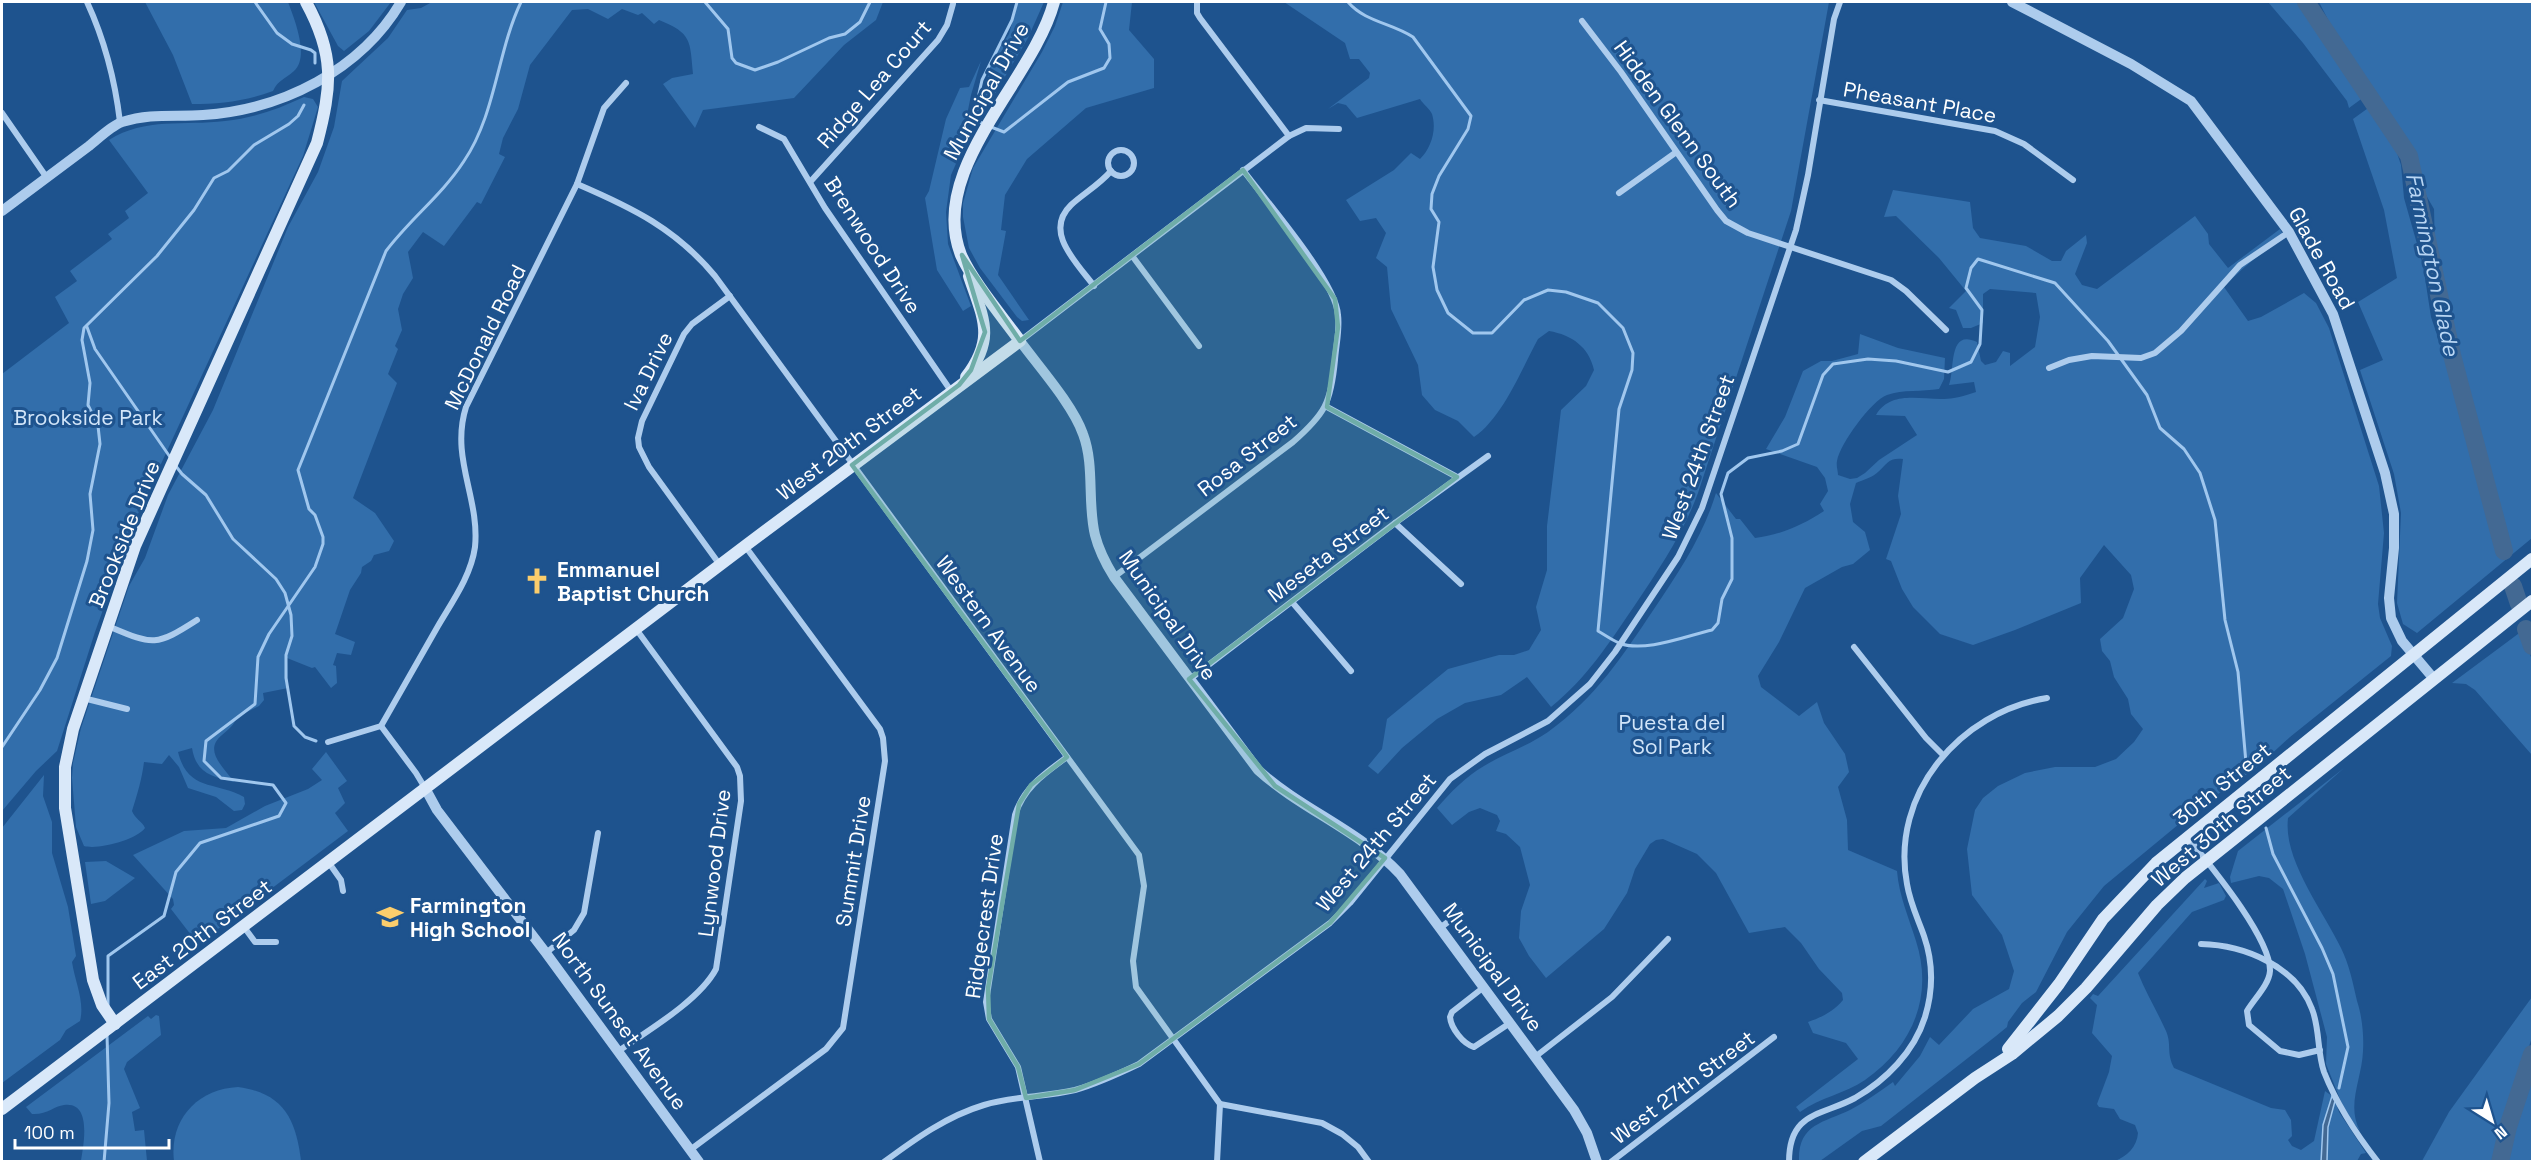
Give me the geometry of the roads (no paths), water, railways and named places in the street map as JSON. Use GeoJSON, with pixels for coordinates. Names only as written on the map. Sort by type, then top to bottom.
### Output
{"type":"FeatureCollection","features":[{"type":"Feature","properties":{"kind":"main road","name":"Brookside Drive"},"geometry":{"type":"LineString","coordinates":[[115,1024],[102,1005],[95,989],[65,808],[64,777],[67,754],[83,698],[135,546],[317,143],[327,99],[328,56],[323,38],[306,2]]}},
{"type":"Feature","properties":{"kind":"main road","name":"Municipal Drive"},"geometry":{"type":"LineString","coordinates":[[1020,341],[962,255],[955,232],[954,210],[960,177],[1039,39],[1054,2]]}},
{"type":"Feature","properties":{"kind":"main road"},"geometry":{"type":"LineString","coordinates":[[955,388],[971,369],[981,351],[986,332],[962,255]]}},
{"type":"Feature","properties":{"kind":"main road","name":"West 20th Street"},"geometry":{"type":"LineString","coordinates":[[425,788],[1020,341]]}},
{"type":"Feature","properties":{"kind":"main road","name":"30th Street"},"geometry":{"type":"LineString","coordinates":[[1975,1078],[2015,1042],[2059,984],[2103,919],[2156,862],[2532,560]]}},
{"type":"Feature","properties":{"kind":"main road","name":"West 30th Street"},"geometry":{"type":"LineString","coordinates":[[1864,1161],[1975,1078],[2012,1054],[2058,1017],[2157,905],[2206,861],[2532,601]]}},
{"type":"Feature","properties":{"kind":"main road","name":"East 20th Street"},"geometry":{"type":"LineString","coordinates":[[2,1109],[425,788]]}},
{"type":"Feature","properties":{"kind":"street"},"geometry":{"type":"LineString","coordinates":[[87,2],[98,25],[115,82],[120,122]]}},
{"type":"Feature","properties":{"kind":"street"},"geometry":{"type":"LineString","coordinates":[[2,211],[120,122],[161,114],[204,115],[255,107],[329,75],[364,49],[379,33],[401,2]]}},
{"type":"Feature","properties":{"kind":"street"},"geometry":{"type":"LineString","coordinates":[[1197,2],[1200,18],[1289,136]]}},
{"type":"Feature","properties":{"kind":"street","name":"West 24th Street"},"geometry":{"type":"LineString","coordinates":[[884,1161],[917,1137],[984,1105],[1075,1090],[1110,1078],[1139,1064],[1341,914],[1450,779],[1485,754],[1542,725],[1583,691],[1615,652],[1663,582],[1688,539],[1702,508],[1791,246],[1806,184],[1834,20],[1840,2]]}},
{"type":"Feature","properties":{"kind":"street","name":"Glade Road"},"geometry":{"type":"LineString","coordinates":[[2012,2],[2131,64],[2191,101],[2289,232],[2333,314],[2385,473],[2394,523],[2390,611],[2398,634],[2434,679]]}},
{"type":"Feature","properties":{"kind":"street","name":"Ridge Lea Court"},"geometry":{"type":"LineString","coordinates":[[811,181],[938,40],[947,25],[953,4]]}},
{"type":"Feature","properties":{"kind":"street","name":"Hidden Glenn South"},"geometry":{"type":"LineString","coordinates":[[1582,21],[1621,72],[1675,153],[1726,221],[1748,233],[1891,280],[1906,291],[1946,330]]}},
{"type":"Feature","properties":{"kind":"street","name":"McDonald Road"},"geometry":{"type":"LineString","coordinates":[[381,726],[469,571],[475,547],[475,525],[461,453],[460,436],[466,407],[578,184],[604,108],[626,83]]}},
{"type":"Feature","properties":{"kind":"street","name":"Pheasant Place"},"geometry":{"type":"LineString","coordinates":[[1820,100],[1995,131],[2024,144],[2073,180]]}},
{"type":"Feature","properties":{"kind":"street"},"geometry":{"type":"LineString","coordinates":[[2,113],[47,178]]}},
{"type":"Feature","properties":{"kind":"street","name":"Brenwood Drive"},"geometry":{"type":"LineString","coordinates":[[759,127],[784,139],[825,208],[955,388]]}},
{"type":"Feature","properties":{"kind":"street","name":"West 20th Street"},"geometry":{"type":"LineString","coordinates":[[1020,341],[1289,136],[1299,130],[1318,127],[1339,129]]}},
{"type":"Feature","properties":{"kind":"street"},"geometry":{"type":"LineString","coordinates":[[1120,150],[1131,154],[1133,165],[1127,174],[1121,176],[1111,171],[1108,166],[1110,155],[1120,150]]}},
{"type":"Feature","properties":{"kind":"street"},"geometry":{"type":"LineString","coordinates":[[1619,193],[1675,153]]}},
{"type":"Feature","properties":{"kind":"street"},"geometry":{"type":"LineString","coordinates":[[1094,286],[1066,248],[1060,226],[1064,213],[1072,204],[1102,181],[1111,171]]}},
{"type":"Feature","properties":{"kind":"street","name":"Rosa Street"},"geometry":{"type":"LineString","coordinates":[[1114,577],[1293,442],[1314,424],[1326,407],[1334,375],[1338,327],[1335,299],[1320,273],[1243,171]]}},
{"type":"Feature","properties":{"kind":"street","name":"Western Avenue"},"geometry":{"type":"LineString","coordinates":[[578,184],[628,206],[658,223],[696,254],[730,296],[1139,855],[1144,886],[1133,961],[1136,987],[1220,1104]]}},
{"type":"Feature","properties":{"kind":"street"},"geometry":{"type":"LineString","coordinates":[[2049,368],[2069,360],[2092,356],[2141,358],[2155,353],[2181,331],[2240,265],[2289,232]]}},
{"type":"Feature","properties":{"kind":"street"},"geometry":{"type":"LineString","coordinates":[[1133,257],[1199,346]]}},
{"type":"Feature","properties":{"kind":"street","name":"Iva Drive"},"geometry":{"type":"LineString","coordinates":[[720,565],[645,463],[638,438],[642,421],[688,328],[730,296]]}},
{"type":"Feature","properties":{"kind":"street","name":"Municipal Drive"},"geometry":{"type":"LineString","coordinates":[[1020,341],[1070,410],[1083,432],[1089,455],[1095,534],[1102,555],[1114,577],[1245,754],[1267,778],[1385,858],[1400,874],[1578,1115],[1597,1161]]}},
{"type":"Feature","properties":{"kind":"street"},"geometry":{"type":"LineString","coordinates":[[1326,407],[1457,477]]}},
{"type":"Feature","properties":{"kind":"street","name":"Meseta Street"},"geometry":{"type":"LineString","coordinates":[[1189,679],[1395,523],[1488,456]]}},
{"type":"Feature","properties":{"kind":"street"},"geometry":{"type":"LineString","coordinates":[[1395,523],[1461,584]]}},
{"type":"Feature","properties":{"kind":"street","name":"Summit Drive"},"geometry":{"type":"LineString","coordinates":[[690,1150],[826,1049],[843,1028],[885,761],[883,738],[876,724],[745,546]]}},
{"type":"Feature","properties":{"kind":"street"},"geometry":{"type":"LineString","coordinates":[[1292,602],[1351,670]]}},
{"type":"Feature","properties":{"kind":"street"},"geometry":{"type":"LineString","coordinates":[[108,626],[141,640],[153,642],[177,633],[197,620]]}},
{"type":"Feature","properties":{"kind":"street","name":"Lynwood Drive"},"geometry":{"type":"LineString","coordinates":[[617,1053],[696,995],[711,978],[718,960],[741,801],[741,776],[737,767],[636,628]]}},
{"type":"Feature","properties":{"kind":"street"},"geometry":{"type":"LineString","coordinates":[[1854,647],[1926,738],[1943,755]]}},
{"type":"Feature","properties":{"kind":"street"},"geometry":{"type":"LineString","coordinates":[[83,698],[127,709]]}},
{"type":"Feature","properties":{"kind":"street"},"geometry":{"type":"LineString","coordinates":[[1790,1161],[1791,1145],[1805,1120],[1853,1098],[1882,1079],[1909,1051],[1925,1019],[1930,996],[1930,962],[1927,944],[1906,883],[1905,849],[1914,806],[1928,776],[1943,755],[1964,735],[1988,718],[2019,704],[2047,698]]}},
{"type":"Feature","properties":{"kind":"street"},"geometry":{"type":"LineString","coordinates":[[328,742],[381,726],[425,788]]}},
{"type":"Feature","properties":{"kind":"street","name":"Ridgecrest Drive"},"geometry":{"type":"LineString","coordinates":[[1040,1161],[1018,1067],[989,1019],[986,1002],[1019,804],[1031,785],[1067,757]]}},
{"type":"Feature","properties":{"kind":"street","name":"North Sunset Avenue"},"geometry":{"type":"LineString","coordinates":[[425,788],[436,810],[546,953],[617,1053],[699,1161]]}},
{"type":"Feature","properties":{"kind":"street"},"geometry":{"type":"LineString","coordinates":[[546,953],[574,930],[584,913],[598,832]]}},
{"type":"Feature","properties":{"kind":"street"},"geometry":{"type":"LineString","coordinates":[[2187,837],[2226,885],[2261,942],[2269,963],[2270,972],[2266,983],[2247,1011],[2249,1025],[2269,1043],[2286,1054],[2299,1055],[2320,1050]]}},
{"type":"Feature","properties":{"kind":"street"},"geometry":{"type":"LineString","coordinates":[[329,863],[341,880],[343,891]]}},
{"type":"Feature","properties":{"kind":"street"},"geometry":{"type":"LineString","coordinates":[[1440,928],[1461,912]]}},
{"type":"Feature","properties":{"kind":"street"},"geometry":{"type":"LineString","coordinates":[[244,927],[255,942],[276,942]]}},
{"type":"Feature","properties":{"kind":"street"},"geometry":{"type":"LineString","coordinates":[[1535,1057],[1612,997],[1668,939]]}},
{"type":"Feature","properties":{"kind":"street"},"geometry":{"type":"LineString","coordinates":[[2201,944],[2225,945],[2250,952],[2289,977],[2306,996],[2315,1018],[2323,1069],[2340,1108],[2378,1161]]}},
{"type":"Feature","properties":{"kind":"street"},"geometry":{"type":"LineString","coordinates":[[1484,987],[1452,1012],[1450,1017],[1452,1026],[1466,1043],[1474,1047],[1510,1023]]}},
{"type":"Feature","properties":{"kind":"street","name":"West 27th Street"},"geometry":{"type":"LineString","coordinates":[[1611,1161],[1774,1037]]}},
{"type":"Feature","properties":{"kind":"street"},"geometry":{"type":"LineString","coordinates":[[1217,1161],[1220,1104],[1322,1123],[1342,1134],[1358,1147],[1369,1161]]}},
{"type":"Feature","properties":{"kind":"waterway"},"geometry":{"type":"LineString","coordinates":[[255,2],[277,33],[292,44],[315,53],[315,63]]}},
{"type":"Feature","properties":{"kind":"waterway"},"geometry":{"type":"LineString","coordinates":[[108,1007],[108,956],[164,916],[176,872],[200,843],[279,816],[286,803],[273,785],[221,778],[204,761],[206,741],[255,704],[258,657],[269,634],[315,567],[323,544],[323,537],[315,515],[309,509],[298,470],[386,251],[446,185],[475,143],[490,103],[506,41],[521,2]]}},
{"type":"Feature","properties":{"kind":"waterway"},"geometry":{"type":"LineString","coordinates":[[705,2],[728,29],[732,58],[736,63],[755,70],[829,38],[845,34],[860,22],[870,2]]}},
{"type":"Feature","properties":{"kind":"waterway"},"geometry":{"type":"LineString","coordinates":[[985,124],[973,120],[982,80],[1012,20],[1017,2]]}},
{"type":"Feature","properties":{"kind":"waterway"},"geometry":{"type":"LineString","coordinates":[[991,127],[1004,132],[1068,82],[1104,68],[1110,58],[1109,44],[1100,29],[1106,2]]}},
{"type":"Feature","properties":{"kind":"waterway"},"geometry":{"type":"LineString","coordinates":[[1348,2],[1362,14],[1413,37],[1471,116],[1468,129],[1439,176],[1432,194],[1431,209],[1439,222],[1433,267],[1437,290],[1448,313],[1473,333],[1492,333],[1524,300],[1548,290],[1566,292],[1598,303],[1623,328],[1633,353],[1632,370],[1619,409],[1598,631],[1619,643],[1640,646],[1653,645],[1712,630],[1718,623],[1722,599],[1732,579],[1732,538],[1721,494],[1728,473],[1748,458],[1782,451],[1798,444],[1823,375],[1833,364],[1868,359],[1896,361],[1948,372],[1971,362],[1980,344],[1982,310],[1966,288],[1971,268],[1978,259],[2055,283],[2108,341],[2147,395],[2160,428],[2184,449],[2200,473],[2215,520],[2225,620],[2238,672],[2246,763]]}},
{"type":"Feature","properties":{"kind":"waterway","name":"Farmington Glade"},"geometry":{"type":"LineString","coordinates":[[2306,2],[2409,156],[2452,355],[2504,551]]}},
{"type":"Feature","properties":{"kind":"waterway"},"geometry":{"type":"LineString","coordinates":[[2,747],[40,690],[57,658],[87,561],[93,530],[90,494],[100,444],[98,426],[88,405],[90,383],[82,340],[84,328],[157,256],[194,210],[214,178],[228,171],[254,145],[289,124],[298,116],[304,105]]}},
{"type":"Feature","properties":{"kind":"waterway"},"geometry":{"type":"LineString","coordinates":[[87,327],[95,349],[170,457]]}},
{"type":"Feature","properties":{"kind":"waterway"},"geometry":{"type":"LineString","coordinates":[[175,465],[206,495],[233,539],[276,579],[285,593],[291,615],[292,636],[286,655],[286,678],[294,726],[305,737],[316,741]]}},
{"type":"Feature","properties":{"kind":"waterway","name":"Farmington Glade"},"geometry":{"type":"LineString","coordinates":[[2513,586],[2519,604]]}},
{"type":"Feature","properties":{"kind":"waterway","name":"Farmington Glade"},"geometry":{"type":"LineString","coordinates":[[2526,629],[2532,646]]}},
{"type":"Feature","properties":{"kind":"waterway"},"geometry":{"type":"LineString","coordinates":[[2266,828],[2273,854],[2333,974],[2348,1047],[2339,1088]]}},
{"type":"Feature","properties":{"kind":"waterway"},"geometry":{"type":"LineString","coordinates":[[104,1162],[109,1103],[107,1035]]}},
{"type":"Feature","properties":{"kind":"waterway","name":"Farmington Glade"},"geometry":{"type":"LineString","coordinates":[[2500,1162],[2508,1127],[2532,1054]]}},
{"type":"Feature","properties":{"kind":"place","name":"Emmanuel Baptist Church"},"geometry":{"type":"Point","coordinates":[537,581]}},
{"type":"Feature","properties":{"kind":"place","name":"Farmington High School"},"geometry":{"type":"Point","coordinates":[390,917]}},
{"type":"Feature","properties":{"kind":"park label","name":"Brookside Park"},"geometry":{"type":"Point","coordinates":[88,417]}},
{"type":"Feature","properties":{"kind":"park label","name":"Puesta del Sol Park"},"geometry":{"type":"Point","coordinates":[1672,734]}}]}
